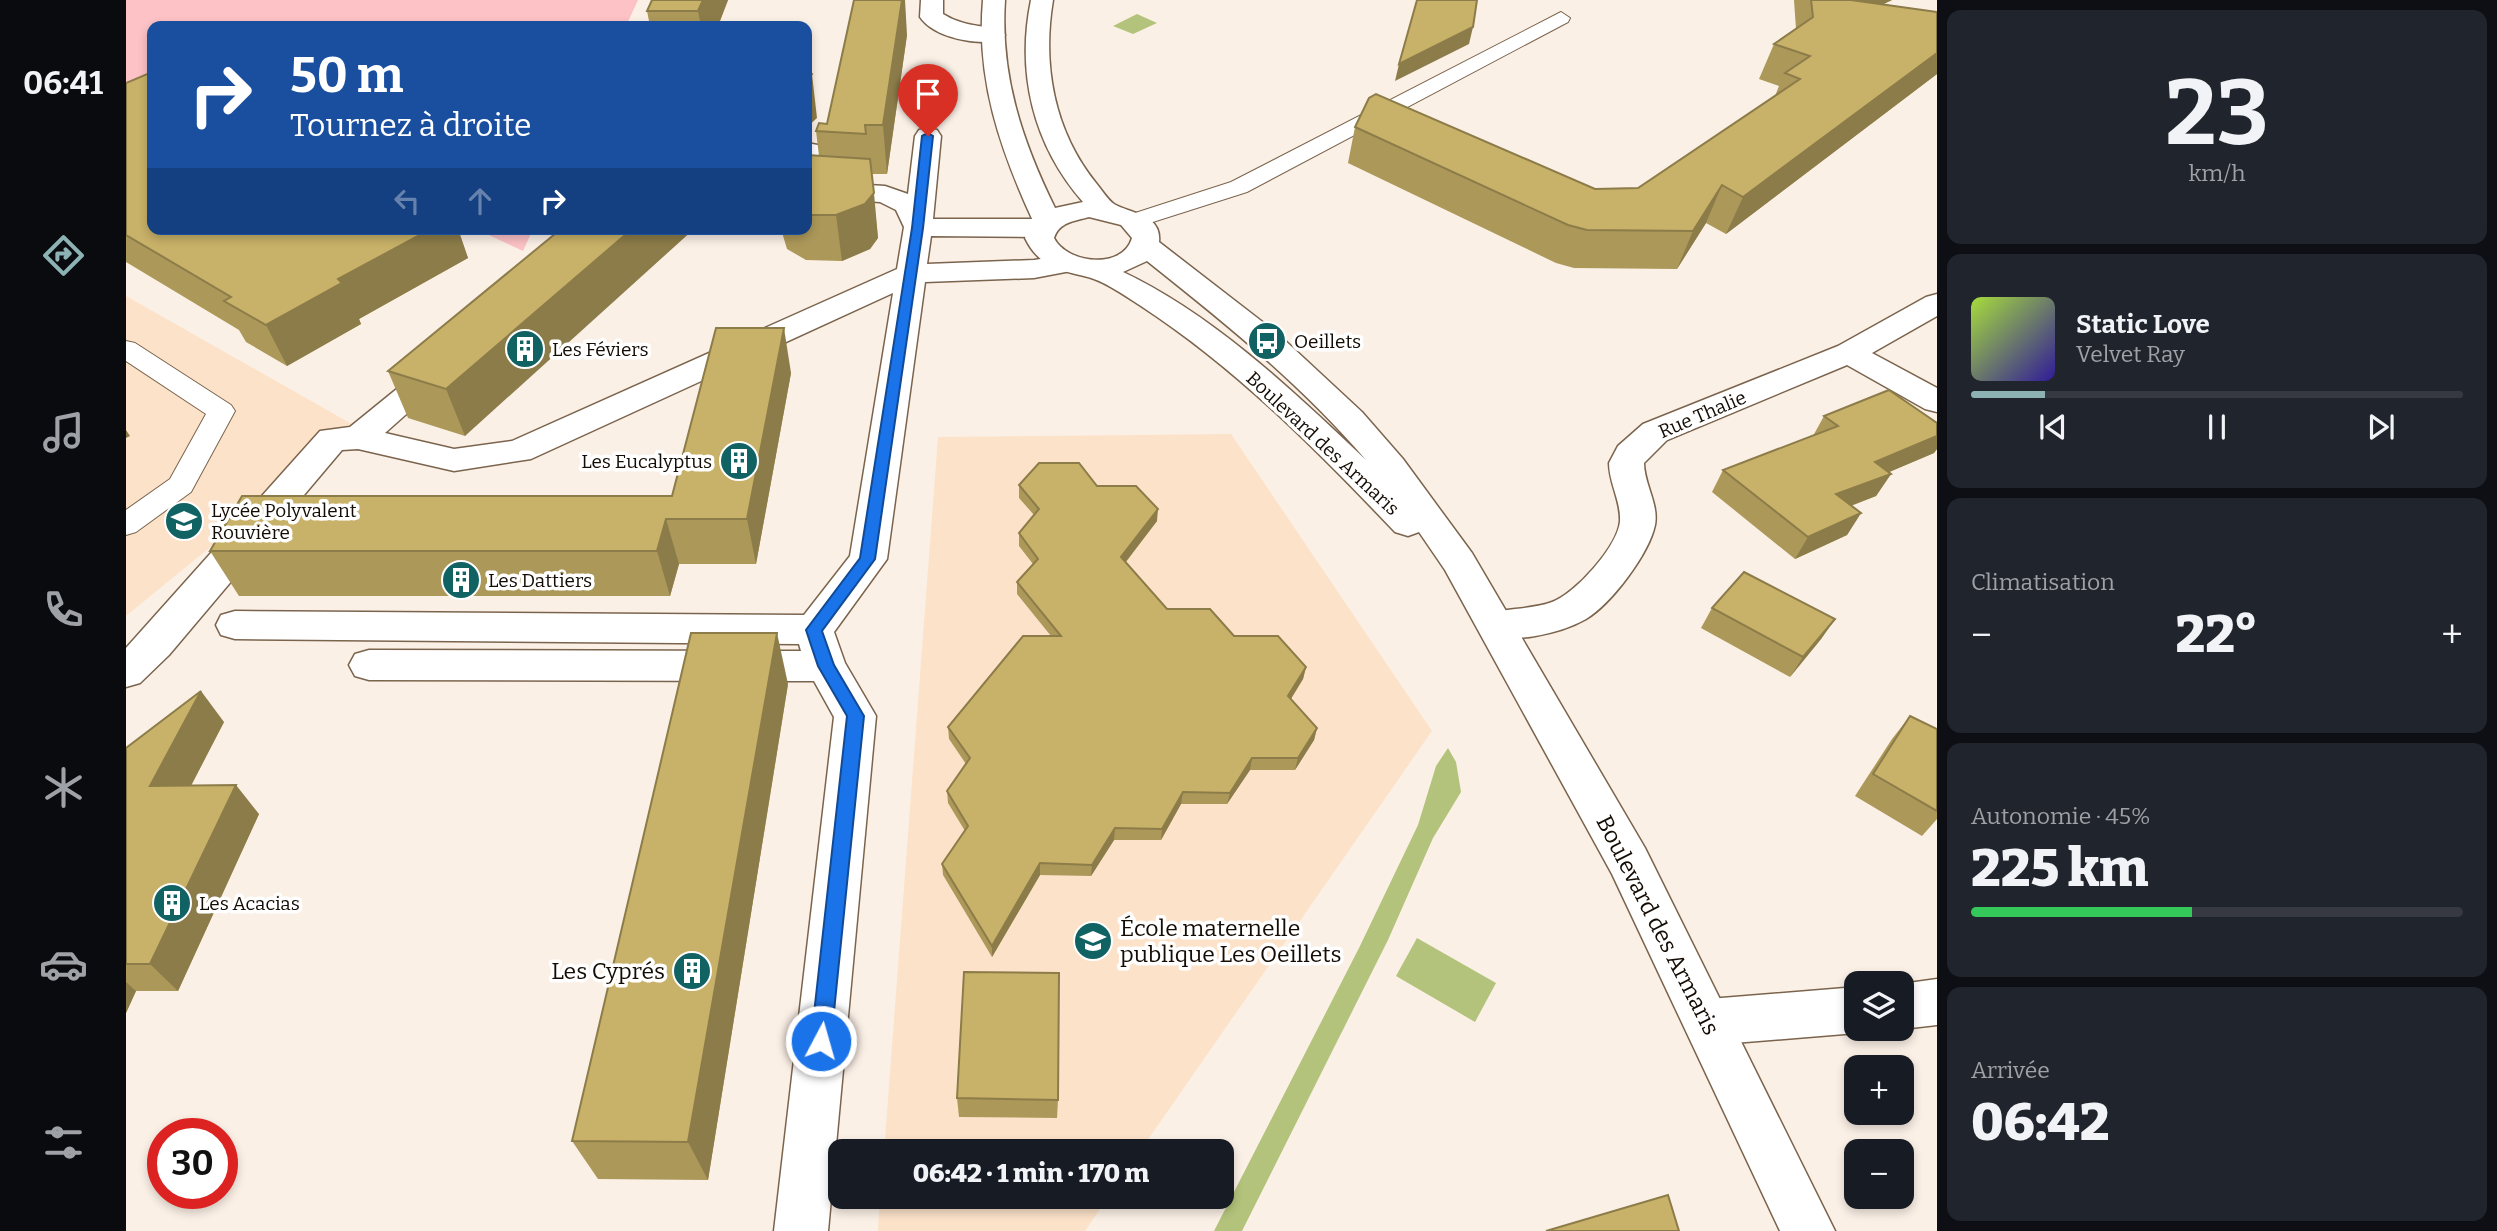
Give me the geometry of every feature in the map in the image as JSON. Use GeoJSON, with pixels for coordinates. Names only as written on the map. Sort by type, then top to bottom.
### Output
{"type":"FeatureCollection","features":[{"type":"Feature","properties":{"kind":"street"},"geometry":{"type":"LineString","coordinates":[[932,0],[931,18],[943,27],[972,34],[993,34]]}},
{"type":"Feature","properties":{"kind":"street"},"geometry":{"type":"LineString","coordinates":[[995,0],[995,76],[1002,119],[1044,225],[1038,238],[1042,248],[1078,266]]}},
{"type":"Feature","properties":{"kind":"street"},"geometry":{"type":"LineString","coordinates":[[1042,0],[1034,52],[1040,94],[1053,136],[1076,175],[1105,210]]}},
{"type":"Feature","properties":{"kind":"street"},"geometry":{"type":"LineString","coordinates":[[820,648],[868,559],[918,228],[928,136]]}},
{"type":"Feature","properties":{"kind":"street"},"geometry":{"type":"LineString","coordinates":[[812,189],[885,194],[908,205],[918,228]]}},
{"type":"Feature","properties":{"kind":"street"},"geometry":{"type":"LineString","coordinates":[[918,228],[1044,225],[1073,211],[1105,210]]}},
{"type":"Feature","properties":{"kind":"street","name":"Boulevard des Armaris"},"geometry":{"type":"LineString","coordinates":[[1105,210],[1140,233],[1267,341],[1350,419],[1391,467],[1452,551],[1629,862],[1709,1022],[1808,1231]]}},
{"type":"Feature","properties":{"kind":"street"},"geometry":{"type":"LineString","coordinates":[[126,672],[155,644],[332,439],[358,438],[454,460],[519,451],[910,274],[1120,264],[1140,253],[1140,233]]}},
{"type":"Feature","properties":{"kind":"street","name":"Boulevard des Armaris"},"geometry":{"type":"LineString","coordinates":[[1078,266],[1119,279],[1166,308],[1301,416],[1425,541],[1496,625]]}},
{"type":"Feature","properties":{"kind":"street","name":"Rue Thalie"},"geometry":{"type":"LineString","coordinates":[[1496,625],[1546,617],[1574,608],[1630,547],[1638,520],[1624,469],[1634,447],[1655,432],[1850,353],[1937,303]]}},
{"type":"Feature","properties":{"kind":"street"},"geometry":{"type":"LineString","coordinates":[[358,438],[463,351]]}},
{"type":"Feature","properties":{"kind":"street"},"geometry":{"type":"LineString","coordinates":[[1850,353],[1937,402]]}},
{"type":"Feature","properties":{"kind":"street"},"geometry":{"type":"LineString","coordinates":[[235,625],[820,648]]}},
{"type":"Feature","properties":{"kind":"street"},"geometry":{"type":"LineString","coordinates":[[369,665],[820,648]]}},
{"type":"Feature","properties":{"kind":"street"},"geometry":{"type":"LineString","coordinates":[[801,1231],[855,716],[820,648]]}},
{"type":"Feature","properties":{"kind":"street"},"geometry":{"type":"LineString","coordinates":[[1914,1005],[1937,1002]]}},
{"type":"Feature","properties":{"kind":"street"},"geometry":{"type":"LineString","coordinates":[[1709,1022],[1844,1011]]}},
{"type":"Feature","properties":{"kind":"lane"},"geometry":{"type":"LineString","coordinates":[[1140,233],[1239,187],[1561,18]]}},
{"type":"Feature","properties":{"kind":"lane"},"geometry":{"type":"LineString","coordinates":[[126,349],[221,411],[181,485],[126,525]]}},
{"type":"Feature","properties":{"kind":"shaded area"},"geometry":{"type":"Polygon","coordinates":[[[126,0],[638,0],[628,21],[147,21],[147,119],[126,129],[126,0]]]}},
{"type":"Feature","properties":{"kind":"shaded area"},"geometry":{"type":"Polygon","coordinates":[[[1137,14],[1157,23],[1133,34],[1113,26],[1137,14]]]}},
{"type":"Feature","properties":{"kind":"shaded area"},"geometry":{"type":"Polygon","coordinates":[[[489,235],[530,235],[523,251],[489,235]]]}},
{"type":"Feature","properties":{"kind":"shaded area","name":"Lycée Polyvalent Rouvière"},"geometry":{"type":"Polygon","coordinates":[[[126,296],[357,427],[126,616],[126,296]]]}},
{"type":"Feature","properties":{"kind":"shaded area","name":"École maternelle publique Les Oeillets"},"geometry":{"type":"Polygon","coordinates":[[[1231,434],[1432,731],[1148,1139],[885,1139],[938,437],[1231,434]]]}},
{"type":"Feature","properties":{"kind":"shaded area"},"geometry":{"type":"Polygon","coordinates":[[[1448,748],[1456,762],[1461,792],[1433,838],[1388,940],[1242,1231],[1214,1231],[1225,1209],[1234,1209],[1234,1192],[1359,948],[1418,825],[1436,766],[1448,748]]]}},
{"type":"Feature","properties":{"kind":"shaded area"},"geometry":{"type":"Polygon","coordinates":[[[1417,938],[1496,983],[1475,1022],[1396,976],[1417,938]]]}},
{"type":"Feature","properties":{"kind":"shaded area"},"geometry":{"type":"Polygon","coordinates":[[[879,1209],[1100,1209],[1085,1231],[878,1231],[879,1209]]]}},
{"type":"Feature","properties":{"kind":"building"},"geometry":{"type":"Polygon","coordinates":[[[652,0],[703,0],[698,11],[647,11],[652,0]]]}},
{"type":"Feature","properties":{"kind":"building"},"geometry":{"type":"Polygon","coordinates":[[[854,0],[902,0],[883,125],[865,125],[866,134],[816,131],[819,123],[827,124],[854,0]]]}},
{"type":"Feature","properties":{"kind":"building"},"geometry":{"type":"Polygon","coordinates":[[[1417,0],[1477,0],[1473,27],[1399,64],[1417,0]]]}},
{"type":"Feature","properties":{"kind":"building"},"geometry":{"type":"Polygon","coordinates":[[[1811,0],[1851,0],[1937,12],[1937,53],[1743,197],[1722,185],[1693,231],[1587,230],[1568,225],[1355,127],[1369,98],[1376,94],[1595,189],[1638,188],[1800,79],[1785,73],[1810,56],[1774,44],[1813,17],[1811,0]]]}},
{"type":"Feature","properties":{"kind":"building"},"geometry":{"type":"Polygon","coordinates":[[[147,74],[147,235],[420,235],[338,279],[342,283],[266,325],[224,301],[231,297],[126,235],[126,83],[147,74]]]}},
{"type":"Feature","properties":{"kind":"building"},"geometry":{"type":"Polygon","coordinates":[[[812,155],[870,159],[874,193],[865,204],[836,215],[812,215],[812,155]]]}},
{"type":"Feature","properties":{"kind":"building"},"geometry":{"type":"Polygon","coordinates":[[[554,235],[625,235],[446,389],[388,371],[554,235]]]}},
{"type":"Feature","properties":{"kind":"building"},"geometry":{"type":"Polygon","coordinates":[[[716,328],[784,328],[747,519],[666,519],[657,551],[210,551],[242,496],[672,496],[716,328]]]}},
{"type":"Feature","properties":{"kind":"building"},"geometry":{"type":"Polygon","coordinates":[[[1889,390],[1937,423],[1937,436],[1875,462],[1891,474],[1836,494],[1861,513],[1808,537],[1723,470],[1838,426],[1824,416],[1889,390]]]}},
{"type":"Feature","properties":{"kind":"building"},"geometry":{"type":"Polygon","coordinates":[[[1039,463],[1079,463],[1097,486],[1136,486],[1158,509],[1121,557],[1167,609],[1210,609],[1234,636],[1278,636],[1306,667],[1288,696],[1317,728],[1298,758],[1252,758],[1230,793],[1183,792],[1162,829],[1115,828],[1092,865],[1040,863],[992,946],[942,864],[968,826],[947,791],[970,758],[948,727],[1023,636],[1061,636],[1017,582],[1038,559],[1019,533],[1039,509],[1019,485],[1039,463]]]}},
{"type":"Feature","properties":{"kind":"building"},"geometry":{"type":"Polygon","coordinates":[[[1744,572],[1835,619],[1803,657],[1712,608],[1744,572]]]}},
{"type":"Feature","properties":{"kind":"building","name":"Les Cyprés"},"geometry":{"type":"Polygon","coordinates":[[[691,633],[777,633],[688,1142],[572,1141],[691,633]]]}},
{"type":"Feature","properties":{"kind":"building"},"geometry":{"type":"Polygon","coordinates":[[[201,691],[150,786],[236,785],[150,964],[126,964],[126,748],[201,691]]]}},
{"type":"Feature","properties":{"kind":"building"},"geometry":{"type":"Polygon","coordinates":[[[1910,716],[1937,729],[1937,811],[1873,774],[1910,716]]]}},
{"type":"Feature","properties":{"kind":"building"},"geometry":{"type":"Polygon","coordinates":[[[964,972],[1059,973],[1058,1100],[957,1098],[964,972]]]}},
{"type":"Feature","properties":{"kind":"building"},"geometry":{"type":"Polygon","coordinates":[[[1668,1195],[1679,1231],[1546,1231],[1668,1195]]]}},
{"type":"Feature","properties":{"kind":"place","name":"Oeillets"},"geometry":{"type":"Point","coordinates":[1267,341]}},
{"type":"Feature","properties":{"kind":"place","name":"Les Féviers"},"geometry":{"type":"Point","coordinates":[525,349]}},
{"type":"Feature","properties":{"kind":"place","name":"Les Eucalyptus"},"geometry":{"type":"Point","coordinates":[739,461]}},
{"type":"Feature","properties":{"kind":"place","name":"Lycée Polyvalent Rouvière"},"geometry":{"type":"Point","coordinates":[184,521]}},
{"type":"Feature","properties":{"kind":"place","name":"Les Dattiers"},"geometry":{"type":"Point","coordinates":[461,580]}},
{"type":"Feature","properties":{"kind":"place","name":"Les Acacias"},"geometry":{"type":"Point","coordinates":[172,903]}},
{"type":"Feature","properties":{"kind":"place","name":"École maternelle publique Les Oeillets"},"geometry":{"type":"Point","coordinates":[1093,941]}},
{"type":"Feature","properties":{"kind":"place","name":"Les Cyprés"},"geometry":{"type":"Point","coordinates":[692,971]}},
{"type":"Feature","properties":{"kind":"route"},"geometry":{"type":"LineString","coordinates":[[821,1041],[855,716],[826,666],[814,630],[868,559],[918,228],[928,136]]}}]}
